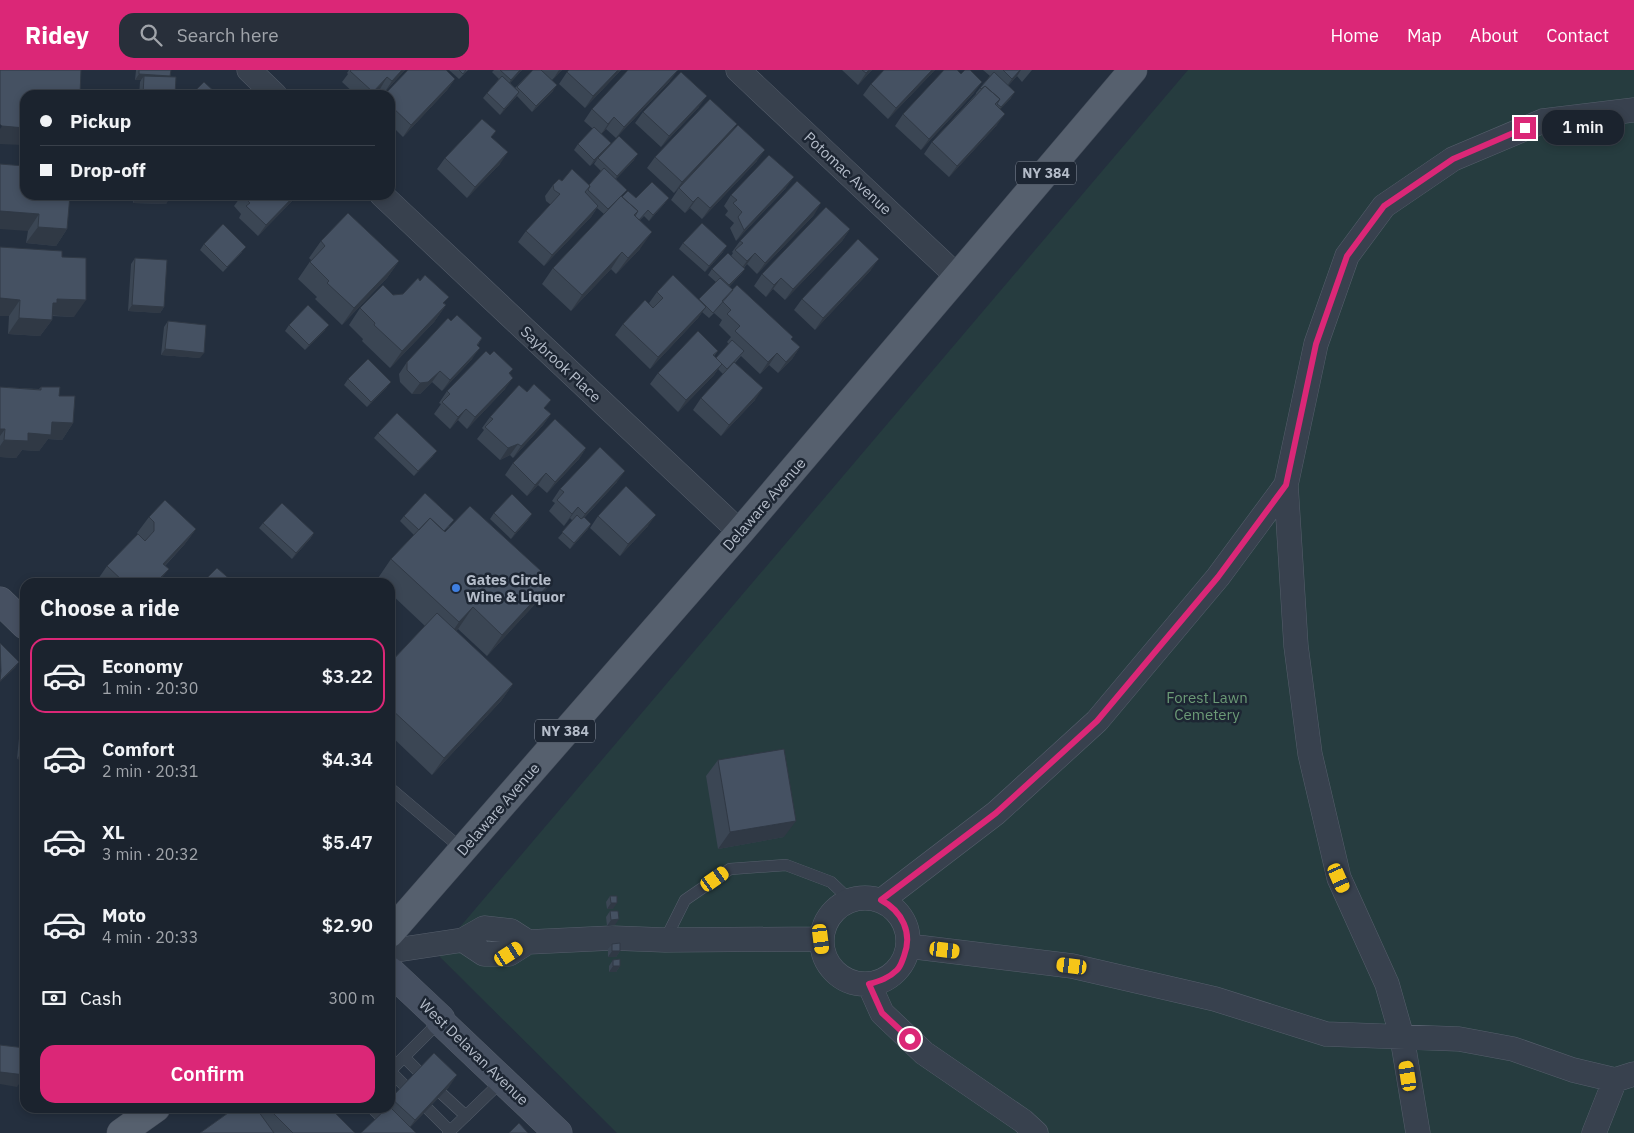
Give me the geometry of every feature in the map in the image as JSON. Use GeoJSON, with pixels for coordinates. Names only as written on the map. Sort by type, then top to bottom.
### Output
{"type":"FeatureCollection","features":[{"type":"Feature","properties":{"kind":"main road","name":"Delaware Avenue"},"geometry":{"type":"LineString","coordinates":[[395,927],[740,532],[1133,70]]}},
{"type":"Feature","properties":{"kind":"main road"},"geometry":{"type":"LineString","coordinates":[[121,1133],[149,1113]]}},
{"type":"Feature","properties":{"kind":"street"},"geometry":{"type":"LineString","coordinates":[[249,70],[271,90]]}},
{"type":"Feature","properties":{"kind":"street","name":"Potomac Avenue"},"geometry":{"type":"LineString","coordinates":[[738,70],[958,277]]}},
{"type":"Feature","properties":{"kind":"street"},"geometry":{"type":"LineString","coordinates":[[1418,1133],[1402,1037],[1387,984],[1339,878],[1310,754],[1296,646],[1286,485],[1316,344],[1322,326],[1347,256],[1384,206],[1453,159],[1543,121],[1634,110]]}},
{"type":"Feature","properties":{"kind":"street","name":"Saybrook Place"},"geometry":{"type":"LineString","coordinates":[[387,200],[740,532]]}},
{"type":"Feature","properties":{"kind":"street"},"geometry":{"type":"LineString","coordinates":[[881,900],[996,813],[1097,721],[1218,577],[1286,485]]}},
{"type":"Feature","properties":{"kind":"street"},"geometry":{"type":"LineString","coordinates":[[0,601],[20,620]]}},
{"type":"Feature","properties":{"kind":"street"},"geometry":{"type":"LineString","coordinates":[[866,897],[881,900],[899,914],[906,928],[908,946],[901,965],[884,979],[869,984],[854,982],[840,976],[830,967],[823,954],[821,939],[827,919],[837,908],[850,900],[866,897]]}},
{"type":"Feature","properties":{"kind":"street"},"geometry":{"type":"LineString","coordinates":[[395,950],[462,940],[484,928],[511,930],[528,942],[612,938],[665,940],[821,939]]}},
{"type":"Feature","properties":{"kind":"street"},"geometry":{"type":"LineString","coordinates":[[908,946],[1072,966],[1215,999],[1326,1034],[1459,1039],[1513,1049],[1573,1070],[1625,1077],[1594,1133]]}},
{"type":"Feature","properties":{"kind":"street","name":"West Delavan Avenue"},"geometry":{"type":"LineString","coordinates":[[395,976],[558,1133]]}},
{"type":"Feature","properties":{"kind":"street"},"geometry":{"type":"LineString","coordinates":[[869,984],[882,1013],[924,1053],[1023,1121],[1036,1133]]}},
{"type":"Feature","properties":{"kind":"lane"},"geometry":{"type":"LineString","coordinates":[[395,792],[462,849]]}},
{"type":"Feature","properties":{"kind":"lane"},"geometry":{"type":"LineString","coordinates":[[665,940],[685,900],[730,869],[786,866],[830,882],[850,900]]}},
{"type":"Feature","properties":{"kind":"lane"},"geometry":{"type":"LineString","coordinates":[[395,1066],[440,1021]]}},
{"type":"Feature","properties":{"kind":"lane"},"geometry":{"type":"LineString","coordinates":[[404,1057],[419,1072]]}},
{"type":"Feature","properties":{"kind":"lane"},"geometry":{"type":"LineString","coordinates":[[395,1076],[405,1086]]}},
{"type":"Feature","properties":{"kind":"lane"},"geometry":{"type":"LineString","coordinates":[[428,1108],[449,1132],[502,1081]]}},
{"type":"Feature","properties":{"kind":"lane"},"geometry":{"type":"LineString","coordinates":[[442,1094],[466,1116]]}},
{"type":"Feature","properties":{"kind":"lane"},"geometry":{"type":"LineString","coordinates":[[377,1113],[398,1133]]}},
{"type":"Feature","properties":{"kind":"green space","name":"Forest Lawn Cemetery"},"geometry":{"type":"Polygon","coordinates":[[[1188,70],[1634,70],[1634,1133],[617,1133],[437,954],[1188,70]]]}},
{"type":"Feature","properties":{"kind":"building"},"geometry":{"type":"Polygon","coordinates":[[[0,70],[81,70],[80,90],[20,90],[20,128],[2,126],[0,124],[0,70]]]}},
{"type":"Feature","properties":{"kind":"building"},"geometry":{"type":"Polygon","coordinates":[[[139,70],[171,70],[170,76],[139,74],[139,70]]]}},
{"type":"Feature","properties":{"kind":"building"},"geometry":{"type":"Polygon","coordinates":[[[402,70],[392,81],[387,77],[375,90],[371,90],[350,71],[402,70]]]}},
{"type":"Feature","properties":{"kind":"building"},"geometry":{"type":"Polygon","coordinates":[[[408,70],[446,70],[455,79],[411,125],[395,110],[395,90],[389,90],[408,70]]]}},
{"type":"Feature","properties":{"kind":"building"},"geometry":{"type":"Polygon","coordinates":[[[500,70],[520,70],[511,80],[500,70]]]}},
{"type":"Feature","properties":{"kind":"building"},"geometry":{"type":"Polygon","coordinates":[[[533,70],[541,70],[557,85],[536,106],[517,87],[533,70]]]}},
{"type":"Feature","properties":{"kind":"building"},"geometry":{"type":"Polygon","coordinates":[[[569,70],[618,70],[593,96],[567,72],[569,70]]]}},
{"type":"Feature","properties":{"kind":"building"},"geometry":{"type":"Polygon","coordinates":[[[628,70],[678,70],[624,127],[614,117],[608,124],[592,109],[628,70]]]}},
{"type":"Feature","properties":{"kind":"building"},"geometry":{"type":"Polygon","coordinates":[[[884,70],[932,70],[896,108],[871,84],[884,70]]]}},
{"type":"Feature","properties":{"kind":"building"},"geometry":{"type":"Polygon","coordinates":[[[944,70],[957,70],[961,74],[965,70],[970,70],[982,82],[929,139],[903,114],[944,70]]]}},
{"type":"Feature","properties":{"kind":"building"},"geometry":{"type":"Polygon","coordinates":[[[1003,70],[1020,70],[1012,79],[1003,70]]]}},
{"type":"Feature","properties":{"kind":"building"},"geometry":{"type":"Polygon","coordinates":[[[681,72],[707,96],[669,136],[643,112],[681,72]]]}},
{"type":"Feature","properties":{"kind":"building"},"geometry":{"type":"Polygon","coordinates":[[[994,72],[1015,92],[1001,107],[997,104],[1000,99],[985,86],[980,88],[994,72]]]}},
{"type":"Feature","properties":{"kind":"building"},"geometry":{"type":"Polygon","coordinates":[[[144,76],[176,77],[175,90],[143,90],[144,76]]]}},
{"type":"Feature","properties":{"kind":"building"},"geometry":{"type":"Polygon","coordinates":[[[502,76],[519,92],[504,109],[487,93],[502,76]]]}},
{"type":"Feature","properties":{"kind":"building"},"geometry":{"type":"Polygon","coordinates":[[[204,82],[213,90],[196,90],[204,82]]]}},
{"type":"Feature","properties":{"kind":"building"},"geometry":{"type":"Polygon","coordinates":[[[985,86],[1000,99],[995,104],[1005,114],[957,166],[932,142],[985,86]]]}},
{"type":"Feature","properties":{"kind":"building"},"geometry":{"type":"Polygon","coordinates":[[[710,99],[737,124],[682,182],[655,157],[710,99]]]}},
{"type":"Feature","properties":{"kind":"building"},"geometry":{"type":"Polygon","coordinates":[[[482,119],[496,131],[491,137],[508,152],[475,187],[445,158],[482,119]]]}},
{"type":"Feature","properties":{"kind":"building"},"geometry":{"type":"Polygon","coordinates":[[[738,125],[765,150],[710,208],[698,197],[693,202],[679,188],[738,125]]]}},
{"type":"Feature","properties":{"kind":"building"},"geometry":{"type":"Polygon","coordinates":[[[594,127],[611,143],[594,160],[578,144],[594,127]]]}},
{"type":"Feature","properties":{"kind":"building"},"geometry":{"type":"Polygon","coordinates":[[[619,136],[638,154],[617,176],[598,158],[619,136]]]}},
{"type":"Feature","properties":{"kind":"building"},"geometry":{"type":"Polygon","coordinates":[[[769,155],[794,177],[744,230],[738,217],[742,212],[733,203],[737,200],[731,195],[769,155]]]}},
{"type":"Feature","properties":{"kind":"building"},"geometry":{"type":"Polygon","coordinates":[[[0,164],[20,166],[20,200],[70,200],[67,229],[38,227],[39,214],[0,211],[0,164]]]}},
{"type":"Feature","properties":{"kind":"building"},"geometry":{"type":"Polygon","coordinates":[[[604,168],[627,190],[608,209],[588,190],[589,185],[604,168]]]}},
{"type":"Feature","properties":{"kind":"building"},"geometry":{"type":"Polygon","coordinates":[[[572,169],[590,186],[585,192],[598,206],[552,255],[526,231],[560,194],[554,190],[553,185],[559,179],[562,181],[572,169]]]}},
{"type":"Feature","properties":{"kind":"building"},"geometry":{"type":"Polygon","coordinates":[[[797,181],[821,203],[765,263],[755,253],[747,261],[735,250],[743,243],[740,241],[797,181]]]}},
{"type":"Feature","properties":{"kind":"building"},"geometry":{"type":"Polygon","coordinates":[[[652,182],[669,198],[653,215],[648,210],[639,220],[635,216],[638,211],[622,197],[628,191],[636,198],[652,182]]]}},
{"type":"Feature","properties":{"kind":"building"},"geometry":{"type":"Polygon","coordinates":[[[621,196],[638,211],[634,215],[652,232],[628,258],[622,252],[582,295],[553,268],[621,196]]]}},
{"type":"Feature","properties":{"kind":"building"},"geometry":{"type":"Polygon","coordinates":[[[247,200],[290,200],[266,225],[246,206],[250,203],[247,200]]]}},
{"type":"Feature","properties":{"kind":"building"},"geometry":{"type":"Polygon","coordinates":[[[826,207],[850,229],[793,289],[781,278],[774,285],[762,274],[826,207]]]}},
{"type":"Feature","properties":{"kind":"building"},"geometry":{"type":"Polygon","coordinates":[[[348,213],[399,261],[354,308],[327,283],[329,281],[310,262],[325,246],[321,241],[348,213]]]}},
{"type":"Feature","properties":{"kind":"building"},"geometry":{"type":"Polygon","coordinates":[[[702,223],[727,246],[709,266],[683,243],[702,223]]]}},
{"type":"Feature","properties":{"kind":"building"},"geometry":{"type":"Polygon","coordinates":[[[223,224],[246,247],[227,267],[204,244],[223,224]]]}},
{"type":"Feature","properties":{"kind":"building"},"geometry":{"type":"Polygon","coordinates":[[[858,239],[879,259],[823,318],[802,299],[858,239]]]}},
{"type":"Feature","properties":{"kind":"building"},"geometry":{"type":"Polygon","coordinates":[[[0,247],[62,251],[62,257],[86,258],[86,300],[57,299],[57,303],[53,303],[52,320],[19,318],[20,300],[0,298],[0,247]]]}},
{"type":"Feature","properties":{"kind":"building"},"geometry":{"type":"Polygon","coordinates":[[[728,253],[745,269],[729,285],[712,269],[728,253]]]}},
{"type":"Feature","properties":{"kind":"building"},"geometry":{"type":"Polygon","coordinates":[[[135,258],[167,260],[164,307],[132,305],[135,258]]]}},
{"type":"Feature","properties":{"kind":"building"},"geometry":{"type":"Polygon","coordinates":[[[425,275],[449,297],[443,303],[446,305],[402,351],[374,325],[375,323],[360,308],[383,285],[393,295],[403,294],[418,278],[420,281],[425,275]]]}},
{"type":"Feature","properties":{"kind":"building"},"geometry":{"type":"Polygon","coordinates":[[[673,275],[706,307],[658,357],[623,324],[645,300],[653,308],[663,298],[657,292],[673,275]]]}},
{"type":"Feature","properties":{"kind":"building"},"geometry":{"type":"Polygon","coordinates":[[[720,278],[733,290],[713,313],[699,299],[720,278]]]}},
{"type":"Feature","properties":{"kind":"building"},"geometry":{"type":"Polygon","coordinates":[[[737,285],[793,337],[791,339],[800,347],[786,362],[777,353],[768,362],[735,331],[740,326],[727,314],[731,310],[722,301],[737,285]]]}},
{"type":"Feature","properties":{"kind":"building"},"geometry":{"type":"Polygon","coordinates":[[[308,305],[329,325],[309,345],[289,325],[308,305]]]}},
{"type":"Feature","properties":{"kind":"building"},"geometry":{"type":"Polygon","coordinates":[[[457,315],[482,338],[477,345],[480,348],[450,380],[440,371],[428,382],[420,383],[407,370],[407,362],[448,318],[451,321],[457,315]]]}},
{"type":"Feature","properties":{"kind":"building"},"geometry":{"type":"Polygon","coordinates":[[[168,321],[206,325],[204,353],[165,349],[168,321]]]}},
{"type":"Feature","properties":{"kind":"building"},"geometry":{"type":"Polygon","coordinates":[[[698,331],[718,351],[713,355],[722,364],[686,400],[658,373],[698,331]]]}},
{"type":"Feature","properties":{"kind":"building"},"geometry":{"type":"Polygon","coordinates":[[[732,340],[744,351],[727,369],[716,358],[732,340]]]}},
{"type":"Feature","properties":{"kind":"building"},"geometry":{"type":"Polygon","coordinates":[[[486,351],[490,355],[494,351],[513,369],[509,373],[513,378],[475,417],[466,409],[458,417],[442,402],[450,394],[447,391],[486,351]]]}},
{"type":"Feature","properties":{"kind":"building"},"geometry":{"type":"Polygon","coordinates":[[[368,359],[391,382],[371,402],[348,379],[368,359]]]}},
{"type":"Feature","properties":{"kind":"building"},"geometry":{"type":"Polygon","coordinates":[[[734,362],[763,388],[729,425],[701,398],[734,362]]]}},
{"type":"Feature","properties":{"kind":"building"},"geometry":{"type":"Polygon","coordinates":[[[534,384],[551,400],[544,408],[551,414],[521,446],[518,444],[508,448],[485,427],[493,419],[490,417],[519,385],[527,392],[534,384]]]}},
{"type":"Feature","properties":{"kind":"building"},"geometry":{"type":"Polygon","coordinates":[[[0,387],[41,390],[41,387],[60,387],[59,396],[75,396],[73,423],[52,422],[51,435],[28,433],[28,441],[4,440],[5,429],[0,429],[0,387]]]}},
{"type":"Feature","properties":{"kind":"building"},"geometry":{"type":"Polygon","coordinates":[[[397,413],[437,451],[418,471],[378,433],[397,413]]]}},
{"type":"Feature","properties":{"kind":"building"},"geometry":{"type":"Polygon","coordinates":[[[555,419],[586,448],[555,482],[546,473],[535,485],[513,463],[555,419]]]}},
{"type":"Feature","properties":{"kind":"building"},"geometry":{"type":"Polygon","coordinates":[[[600,447],[625,471],[585,514],[578,507],[572,514],[557,500],[564,492],[560,489],[600,447]]]}},
{"type":"Feature","properties":{"kind":"building"},"geometry":{"type":"Polygon","coordinates":[[[626,486],[656,515],[628,544],[598,516],[626,486]]]}},
{"type":"Feature","properties":{"kind":"building"},"geometry":{"type":"Polygon","coordinates":[[[425,493],[454,520],[444,531],[430,518],[419,530],[404,516],[425,493]]]}},
{"type":"Feature","properties":{"kind":"building"},"geometry":{"type":"Polygon","coordinates":[[[512,494],[532,514],[515,533],[494,513],[512,494]]]}},
{"type":"Feature","properties":{"kind":"building"},"geometry":{"type":"Polygon","coordinates":[[[165,500],[196,529],[163,564],[169,569],[160,578],[120,578],[107,566],[138,534],[145,541],[154,531],[154,522],[149,517],[165,500]]]}},
{"type":"Feature","properties":{"kind":"building"},"geometry":{"type":"Polygon","coordinates":[[[282,503],[314,533],[296,553],[263,523],[282,503]]]}},
{"type":"Feature","properties":{"kind":"building","name":"Gates Circle Wine & Liquor"},"geometry":{"type":"Polygon","coordinates":[[[470,506],[552,581],[502,635],[473,607],[459,622],[391,559],[430,518],[445,532],[470,506]]]}},
{"type":"Feature","properties":{"kind":"building"},"geometry":{"type":"Polygon","coordinates":[[[577,515],[581,519],[584,517],[591,524],[574,543],[562,532],[577,515]]]}},
{"type":"Feature","properties":{"kind":"building"},"geometry":{"type":"Polygon","coordinates":[[[217,568],[228,578],[207,578],[217,568]]]}},
{"type":"Feature","properties":{"kind":"building"},"geometry":{"type":"Polygon","coordinates":[[[437,613],[513,684],[444,758],[395,713],[395,658],[437,613]]]}},
{"type":"Feature","properties":{"kind":"building"},"geometry":{"type":"Polygon","coordinates":[[[0,643],[19,662],[0,681],[1,671],[0,643]]]}},
{"type":"Feature","properties":{"kind":"building"},"geometry":{"type":"Polygon","coordinates":[[[784,749],[796,821],[730,832],[718,760],[784,749]]]}},
{"type":"Feature","properties":{"kind":"building"},"geometry":{"type":"Polygon","coordinates":[[[610,896],[617,896],[617,903],[611,903],[610,896]]]}},
{"type":"Feature","properties":{"kind":"building"},"geometry":{"type":"Polygon","coordinates":[[[610,911],[618,911],[619,919],[611,920],[610,911]]]}},
{"type":"Feature","properties":{"kind":"building"},"geometry":{"type":"Polygon","coordinates":[[[620,943],[620,951],[612,951],[612,944],[620,943]]]}},
{"type":"Feature","properties":{"kind":"building"},"geometry":{"type":"Polygon","coordinates":[[[620,959],[620,966],[613,966],[613,960],[620,959]]]}},
{"type":"Feature","properties":{"kind":"building"},"geometry":{"type":"Polygon","coordinates":[[[0,1045],[20,1047],[20,1074],[0,1072],[0,1045]]]}},
{"type":"Feature","properties":{"kind":"building"},"geometry":{"type":"Polygon","coordinates":[[[434,1053],[457,1075],[415,1120],[395,1102],[395,1094],[434,1053]]]}},
{"type":"Feature","properties":{"kind":"building"},"geometry":{"type":"Polygon","coordinates":[[[395,1112],[416,1133],[361,1133],[382,1113],[395,1112]]]}},
{"type":"Feature","properties":{"kind":"building"},"geometry":{"type":"Polygon","coordinates":[[[228,1113],[260,1113],[274,1133],[200,1133],[228,1113]]]}},
{"type":"Feature","properties":{"kind":"building"},"geometry":{"type":"Polygon","coordinates":[[[273,1113],[335,1113],[355,1133],[293,1133],[273,1113]]]}},
{"type":"Feature","properties":{"kind":"building"},"geometry":{"type":"Polygon","coordinates":[[[519,1123],[528,1133],[509,1133],[519,1123]]]}},
{"type":"Feature","properties":{"kind":"place","name":"Gates Circle Wine & Liquor"},"geometry":{"type":"Point","coordinates":[456,588]}},
{"type":"Feature","properties":{"kind":"route"},"geometry":{"type":"LineString","coordinates":[[910,1039],[882,1013],[869,984],[884,979],[896,971],[901,965],[908,946],[906,928],[899,914],[881,900],[996,813],[1097,721],[1218,577],[1286,485],[1316,344],[1322,326],[1347,256],[1384,206],[1453,159],[1525,128]]}}]}
